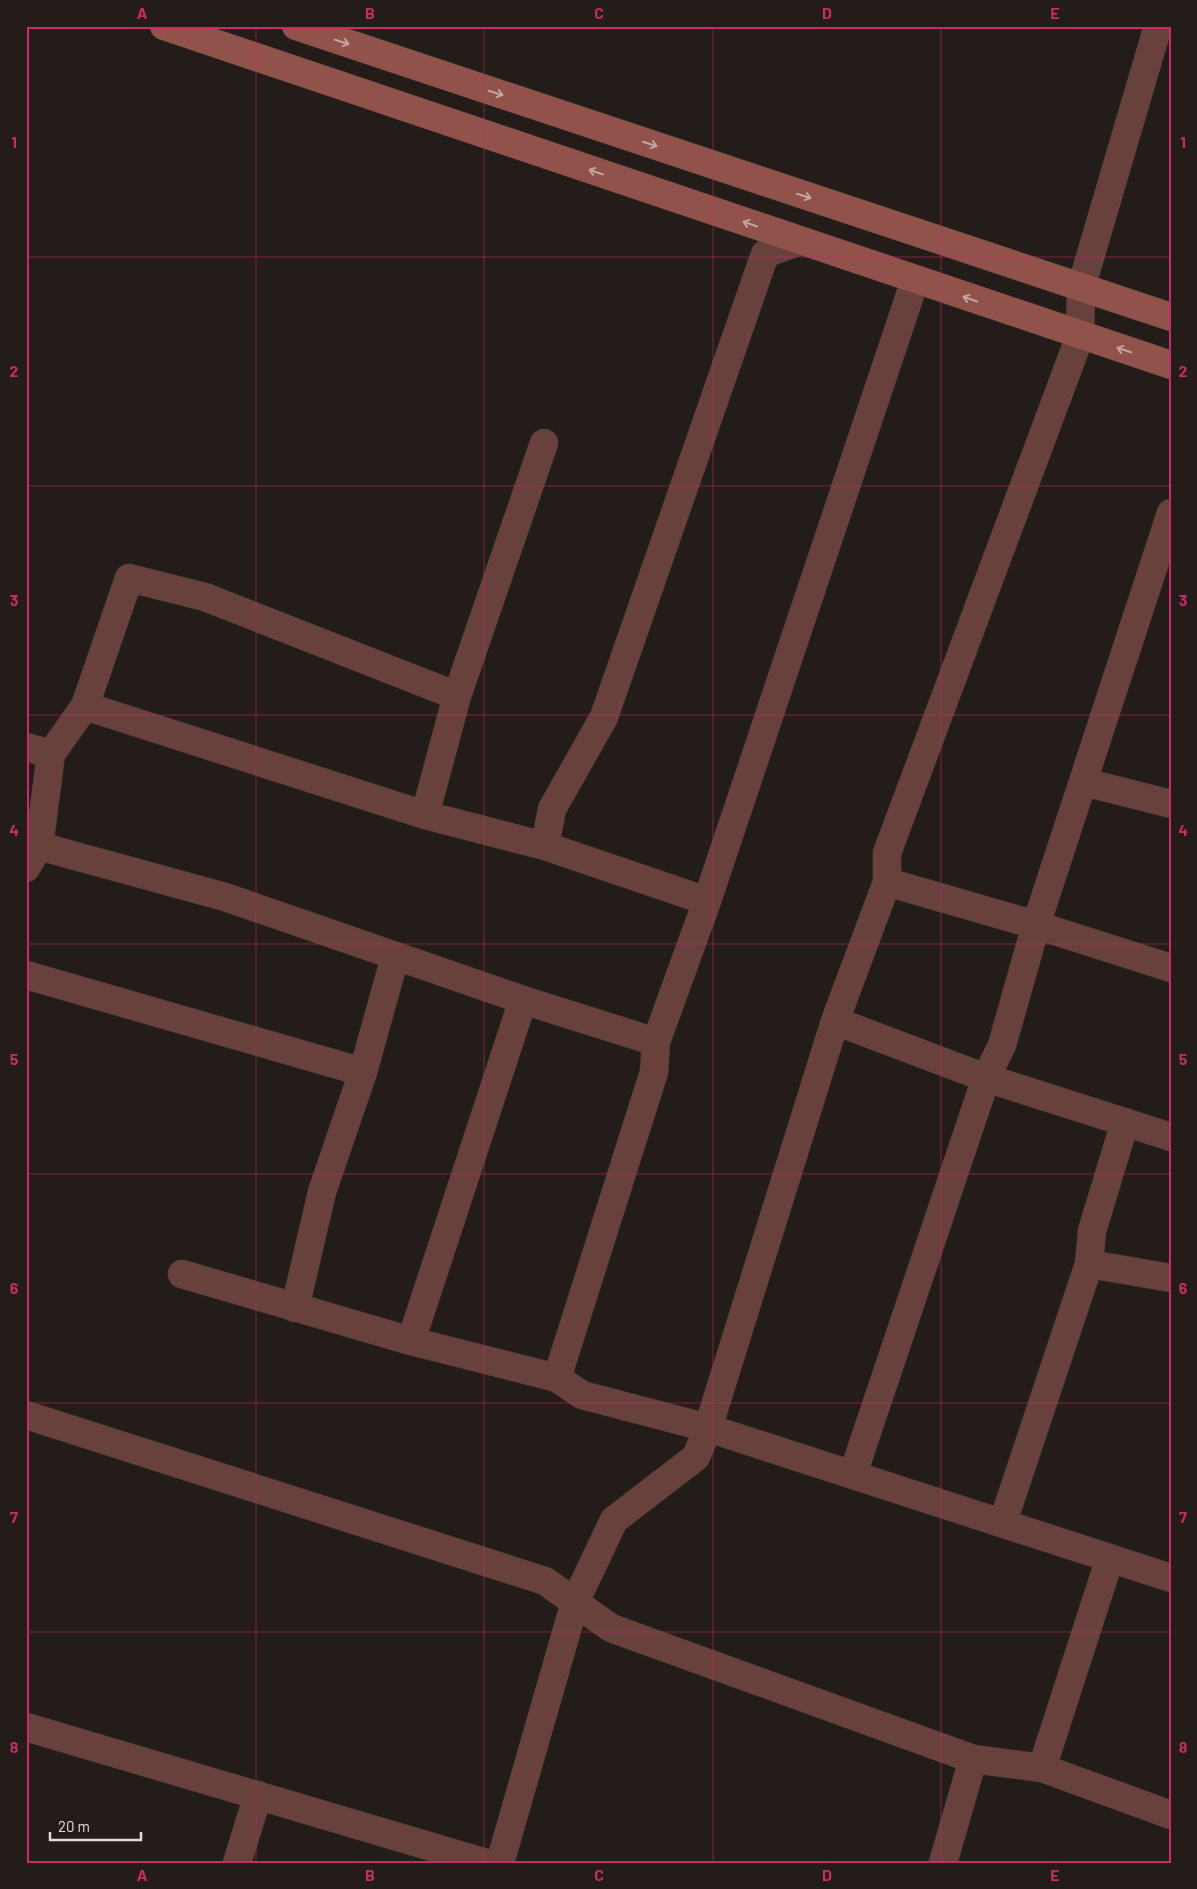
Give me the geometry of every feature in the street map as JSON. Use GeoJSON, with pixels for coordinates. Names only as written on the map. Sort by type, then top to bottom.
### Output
{"type":"FeatureCollection","features":[{"type":"Feature","properties":{"kind":"main road"},"geometry":{"type":"LineString","coordinates":[[164,26],[1080,336],[1171,365]]}},
{"type":"Feature","properties":{"kind":"main road"},"geometry":{"type":"LineString","coordinates":[[296,26],[1171,317]]}},
{"type":"Feature","properties":{"kind":"street"},"geometry":{"type":"LineString","coordinates":[[500,1863],[575,1602],[614,1520],[696,1457],[708,1428],[835,1021],[887,882],[886,853],[1080,336],[1081,288],[1158,26]]}},
{"type":"Feature","properties":{"kind":"street"},"geometry":{"type":"LineString","coordinates":[[546,846],[552,809],[604,717],[765,254],[800,241]]}},
{"type":"Feature","properties":{"kind":"street"},"geometry":{"type":"LineString","coordinates":[[557,1378],[654,1072],[656,1042],[707,901],[915,280]]}},
{"type":"Feature","properties":{"kind":"street"},"geometry":{"type":"LineString","coordinates":[[425,815],[457,696],[544,442]]}},
{"type":"Feature","properties":{"kind":"street"},"geometry":{"type":"LineString","coordinates":[[853,1474],[986,1078],[1002,1045],[1036,926],[1171,513]]}},
{"type":"Feature","properties":{"kind":"street"},"geometry":{"type":"LineString","coordinates":[[457,696],[204,597],[129,578],[85,706],[39,750],[33,857],[225,897],[523,1000],[656,1042]]}},
{"type":"Feature","properties":{"kind":"street"},"geometry":{"type":"LineString","coordinates":[[85,706],[425,815],[546,846],[707,901]]}},
{"type":"Feature","properties":{"kind":"street"},"geometry":{"type":"LineString","coordinates":[[1084,782],[1171,804]]}},
{"type":"Feature","properties":{"kind":"street"},"geometry":{"type":"LineString","coordinates":[[887,882],[1171,968]]}},
{"type":"Feature","properties":{"kind":"street"},"geometry":{"type":"LineString","coordinates":[[295,1308],[322,1192],[363,1072],[395,956]]}},
{"type":"Feature","properties":{"kind":"street"},"geometry":{"type":"LineString","coordinates":[[26,975],[363,1072]]}},
{"type":"Feature","properties":{"kind":"street"},"geometry":{"type":"LineString","coordinates":[[410,1341],[523,1000]]}},
{"type":"Feature","properties":{"kind":"street"},"geometry":{"type":"LineString","coordinates":[[835,1021],[986,1078],[1171,1137]]}},
{"type":"Feature","properties":{"kind":"street"},"geometry":{"type":"LineString","coordinates":[[1003,1522],[1089,1264],[1092,1230],[1125,1122]]}},
{"type":"Feature","properties":{"kind":"street"},"geometry":{"type":"LineString","coordinates":[[1089,1264],[1171,1278]]}},
{"type":"Feature","properties":{"kind":"street"},"geometry":{"type":"LineString","coordinates":[[182,1274],[410,1341],[557,1378],[582,1395],[708,1428],[1171,1578]]}},
{"type":"Feature","properties":{"kind":"street"},"geometry":{"type":"LineString","coordinates":[[26,1415],[545,1581],[611,1628],[973,1759],[1042,1768],[1171,1815]]}},
{"type":"Feature","properties":{"kind":"street"},"geometry":{"type":"LineString","coordinates":[[1042,1768],[1110,1558]]}},
{"type":"Feature","properties":{"kind":"street"},"geometry":{"type":"LineString","coordinates":[[26,1727],[486,1863]]}},
{"type":"Feature","properties":{"kind":"street"},"geometry":{"type":"LineString","coordinates":[[943,1863],[973,1759]]}},
{"type":"Feature","properties":{"kind":"street"},"geometry":{"type":"LineString","coordinates":[[238,1863],[258,1795]]}}]}
